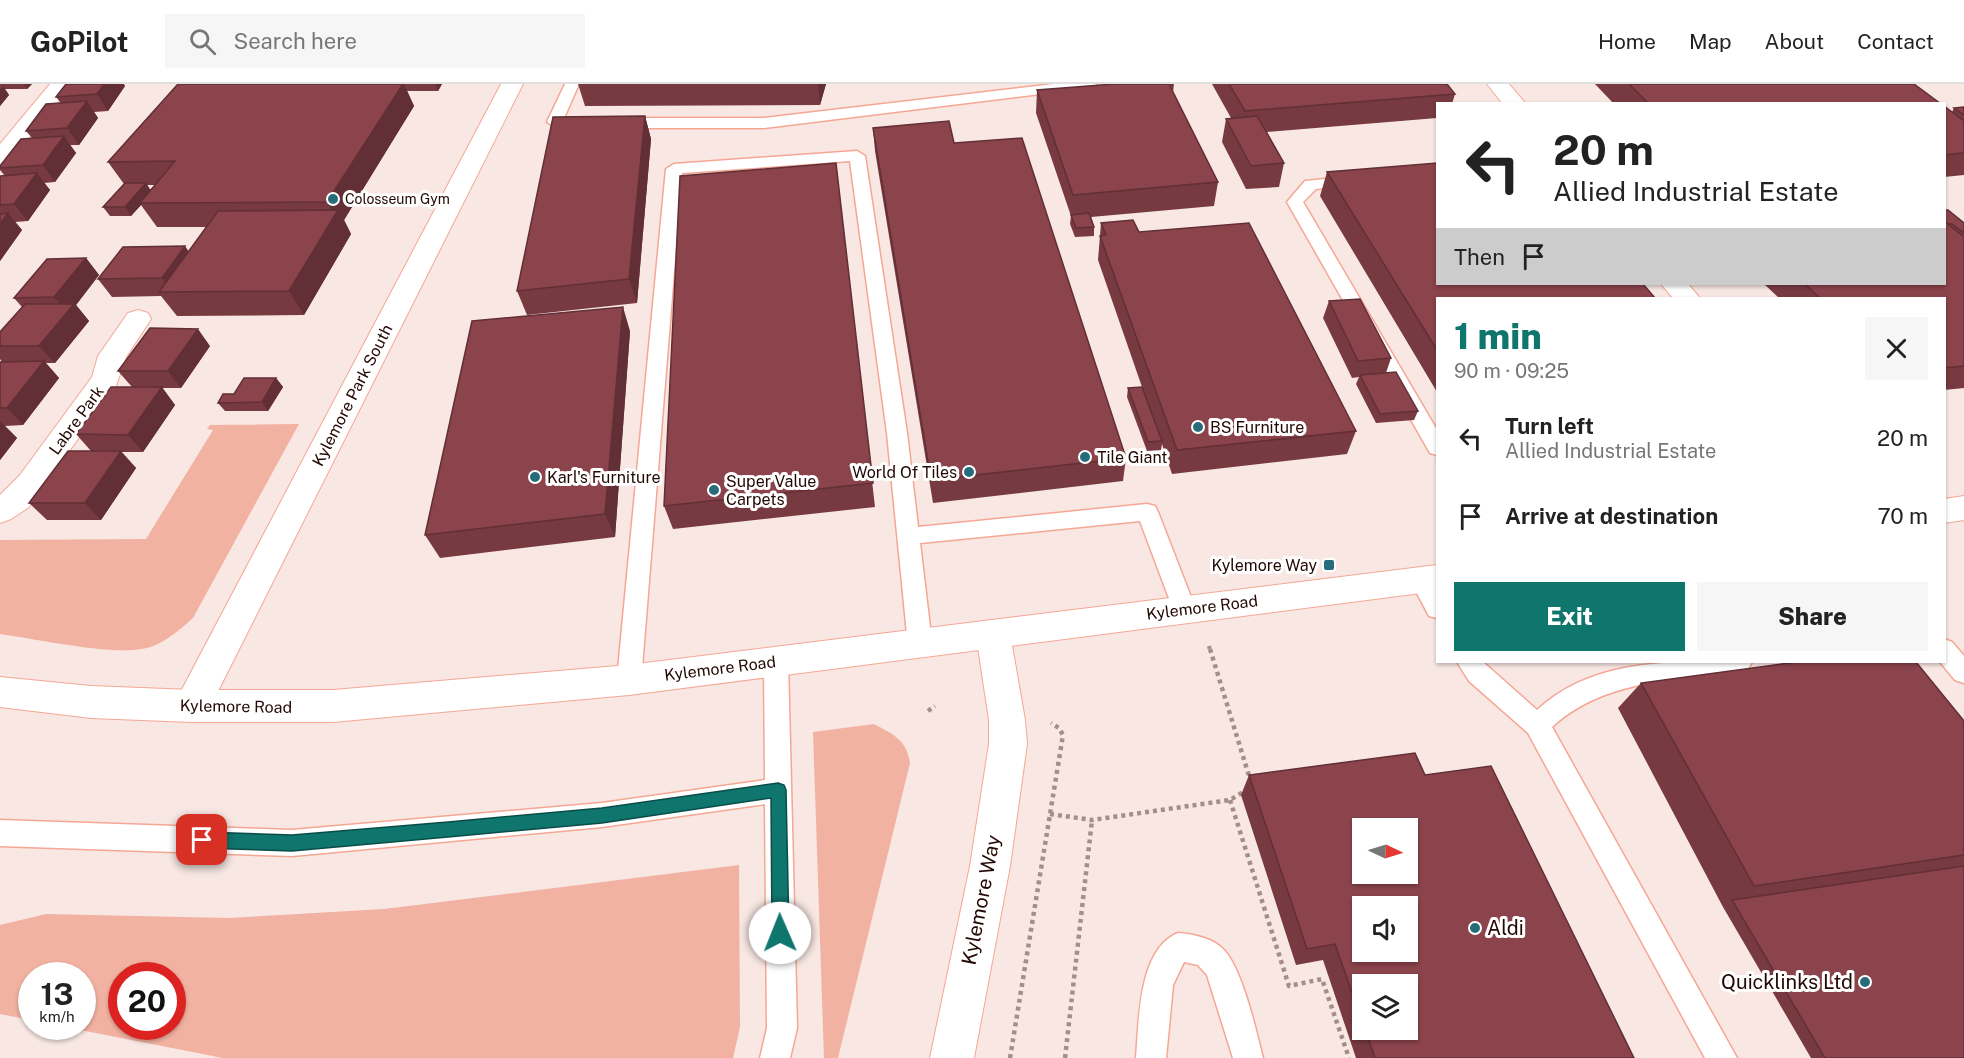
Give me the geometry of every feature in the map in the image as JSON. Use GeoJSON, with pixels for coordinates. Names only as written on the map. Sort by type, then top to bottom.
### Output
{"type":"FeatureCollection","features":[{"type":"Feature","properties":{"kind":"street"},"geometry":{"type":"LineString","coordinates":[[0,159],[61,84]]}},
{"type":"Feature","properties":{"kind":"street","name":"Kylemore Park South"},"geometry":{"type":"LineString","coordinates":[[192,706],[512,84]]}},
{"type":"Feature","properties":{"kind":"street"},"geometry":{"type":"LineString","coordinates":[[1498,84],[1513,102]]}},
{"type":"Feature","properties":{"kind":"street"},"geometry":{"type":"LineString","coordinates":[[1675,285],[1686,297]]}},
{"type":"Feature","properties":{"kind":"street","name":"Labre Park"},"geometry":{"type":"LineString","coordinates":[[0,511],[18,499],[31,483],[106,380],[112,356],[138,319]]}},
{"type":"Feature","properties":{"kind":"street"},"geometry":{"type":"LineString","coordinates":[[1946,511],[1964,508]]}},
{"type":"Feature","properties":{"kind":"street","name":"Kylemore Road"},"geometry":{"type":"LineString","coordinates":[[0,692],[91,702],[192,706],[333,706],[630,680],[1429,579]]}},
{"type":"Feature","properties":{"kind":"street","name":"Kylemore Way"},"geometry":{"type":"LineString","coordinates":[[952,1058],[990,866],[1008,744],[1007,720],[993,634]]}},
{"type":"Feature","properties":{"kind":"lane"},"geometry":{"type":"LineString","coordinates":[[572,84],[555,122],[764,123],[1090,84]]}},
{"type":"Feature","properties":{"kind":"lane"},"geometry":{"type":"LineString","coordinates":[[630,680],[674,169],[857,156],[897,433],[920,644]]}},
{"type":"Feature","properties":{"kind":"lane"},"geometry":{"type":"LineString","coordinates":[[1368,180],[1311,184],[1295,202],[1436,446]]}},
{"type":"Feature","properties":{"kind":"lane"},"geometry":{"type":"LineString","coordinates":[[908,536],[1147,512],[1190,609]]}},
{"type":"Feature","properties":{"kind":"lane"},"geometry":{"type":"LineString","coordinates":[[1429,579],[1436,605]]}},
{"type":"Feature","properties":{"kind":"lane"},"geometry":{"type":"LineString","coordinates":[[1946,651],[1964,673]]}},
{"type":"Feature","properties":{"kind":"lane"},"geometry":{"type":"LineString","coordinates":[[775,1058],[782,1028],[776,662]]}},
{"type":"Feature","properties":{"kind":"lane"},"geometry":{"type":"LineString","coordinates":[[1469,663],[1478,674],[1537,725],[1722,1058]]}},
{"type":"Feature","properties":{"kind":"lane"},"geometry":{"type":"LineString","coordinates":[[1537,725],[1552,708],[1581,691],[1614,679],[1733,663]]}},
{"type":"Feature","properties":{"kind":"lane"},"geometry":{"type":"LineString","coordinates":[[0,833],[292,843],[602,815],[778,790]]}},
{"type":"Feature","properties":{"kind":"lane"},"geometry":{"type":"LineString","coordinates":[[1150,1058],[1160,977],[1166,959],[1178,947],[1196,949],[1215,960],[1229,990],[1248,1058]]}},
{"type":"Feature","properties":{"kind":"path"},"geometry":{"type":"LineString","coordinates":[[1050,814],[1092,820],[1230,800],[1252,786],[1190,609]]}},
{"type":"Feature","properties":{"kind":"path"},"geometry":{"type":"LineString","coordinates":[[928,711],[935,705]]}},
{"type":"Feature","properties":{"kind":"path"},"geometry":{"type":"LineString","coordinates":[[1230,800],[1289,986],[1322,979],[1349,1058]]}},
{"type":"Feature","properties":{"kind":"path"},"geometry":{"type":"LineString","coordinates":[[1065,1058],[1092,820]]}},
{"type":"Feature","properties":{"kind":"shaded area"},"geometry":{"type":"Polygon","coordinates":[[[299,424],[193,618],[169,637],[156,645],[142,649],[111,650],[0,634],[0,540],[146,539],[213,430],[207,429],[210,425],[299,424]]]}},
{"type":"Feature","properties":{"kind":"shaded area"},"geometry":{"type":"Polygon","coordinates":[[[874,724],[902,743],[906,748],[910,763],[838,1058],[824,1058],[813,732],[874,724]]]}},
{"type":"Feature","properties":{"kind":"shaded area"},"geometry":{"type":"Polygon","coordinates":[[[739,865],[740,1027],[733,1058],[223,1058],[131,1040],[186,1040],[186,962],[108,962],[108,1035],[96,1033],[96,962],[18,962],[18,1017],[0,1014],[0,925],[46,914],[229,918],[384,909],[739,865]]]}},
{"type":"Feature","properties":{"kind":"building"},"geometry":{"type":"Polygon","coordinates":[[[66,84],[104,84],[97,94],[56,97],[66,84]]]}},
{"type":"Feature","properties":{"kind":"building"},"geometry":{"type":"Polygon","coordinates":[[[178,84],[403,84],[327,202],[140,203],[175,161],[108,162],[178,84]]]}},
{"type":"Feature","properties":{"kind":"building"},"geometry":{"type":"Polygon","coordinates":[[[1114,84],[1169,84],[1218,182],[1073,195],[1037,90],[1114,84]]]}},
{"type":"Feature","properties":{"kind":"building"},"geometry":{"type":"Polygon","coordinates":[[[1229,84],[1447,84],[1455,94],[1245,111],[1229,84]]]}},
{"type":"Feature","properties":{"kind":"building"},"geometry":{"type":"Polygon","coordinates":[[[1629,84],[1914,84],[1938,102],[1647,102],[1629,84]]]}},
{"type":"Feature","properties":{"kind":"building"},"geometry":{"type":"Polygon","coordinates":[[[87,101],[67,128],[26,131],[46,104],[87,101]]]}},
{"type":"Feature","properties":{"kind":"building"},"geometry":{"type":"Polygon","coordinates":[[[1964,107],[1964,115],[1954,108],[1964,107]]]}},
{"type":"Feature","properties":{"kind":"building"},"geometry":{"type":"Polygon","coordinates":[[[1946,108],[1964,121],[1964,153],[1946,155],[1946,108]]]}},
{"type":"Feature","properties":{"kind":"building"},"geometry":{"type":"Polygon","coordinates":[[[645,116],[629,279],[517,291],[553,117],[645,116]]]}},
{"type":"Feature","properties":{"kind":"building"},"geometry":{"type":"Polygon","coordinates":[[[1257,116],[1284,163],[1251,166],[1226,119],[1257,116]]]}},
{"type":"Feature","properties":{"kind":"building"},"geometry":{"type":"Polygon","coordinates":[[[949,121],[954,143],[1022,138],[1126,458],[931,480],[873,128],[949,121]]]}},
{"type":"Feature","properties":{"kind":"building"},"geometry":{"type":"Polygon","coordinates":[[[64,136],[43,165],[0,168],[21,139],[64,136]]]}},
{"type":"Feature","properties":{"kind":"building"},"geometry":{"type":"Polygon","coordinates":[[[836,163],[873,483],[664,506],[680,176],[836,163]]]}},
{"type":"Feature","properties":{"kind":"building"},"geometry":{"type":"Polygon","coordinates":[[[1436,163],[1436,285],[1644,285],[1654,297],[1436,297],[1436,348],[1327,172],[1436,163]]]}},
{"type":"Feature","properties":{"kind":"building"},"geometry":{"type":"Polygon","coordinates":[[[37,173],[14,204],[0,205],[0,176],[37,173]]]}},
{"type":"Feature","properties":{"kind":"building"},"geometry":{"type":"Polygon","coordinates":[[[125,183],[146,183],[125,207],[103,207],[125,183]]]}},
{"type":"Feature","properties":{"kind":"building"},"geometry":{"type":"Polygon","coordinates":[[[338,210],[289,291],[159,292],[218,211],[338,210]]]}},
{"type":"Feature","properties":{"kind":"building"},"geometry":{"type":"Polygon","coordinates":[[[1946,210],[1964,223],[1964,233],[1952,224],[1948,224],[1946,210]]]}},
{"type":"Feature","properties":{"kind":"building"},"geometry":{"type":"Polygon","coordinates":[[[8,213],[0,224],[0,214],[8,213]]]}},
{"type":"Feature","properties":{"kind":"building"},"geometry":{"type":"Polygon","coordinates":[[[1089,213],[1094,227],[1076,228],[1071,215],[1089,213]]]}},
{"type":"Feature","properties":{"kind":"building"},"geometry":{"type":"Polygon","coordinates":[[[1133,220],[1139,232],[1249,223],[1356,431],[1177,450],[1100,236],[1106,235],[1101,223],[1133,220]]]}},
{"type":"Feature","properties":{"kind":"building"},"geometry":{"type":"Polygon","coordinates":[[[1946,223],[1964,237],[1964,366],[1946,368],[1946,297],[1819,297],[1806,285],[1946,285],[1946,223]]]}},
{"type":"Feature","properties":{"kind":"building"},"geometry":{"type":"Polygon","coordinates":[[[185,246],[162,278],[98,279],[123,247],[185,246]]]}},
{"type":"Feature","properties":{"kind":"building"},"geometry":{"type":"Polygon","coordinates":[[[86,258],[54,297],[14,298],[47,259],[86,258]]]}},
{"type":"Feature","properties":{"kind":"building"},"geometry":{"type":"Polygon","coordinates":[[[1360,299],[1391,358],[1358,361],[1329,301],[1360,299]]]}},
{"type":"Feature","properties":{"kind":"building"},"geometry":{"type":"Polygon","coordinates":[[[25,304],[74,304],[39,346],[0,346],[0,332],[25,304]]]}},
{"type":"Feature","properties":{"kind":"building"},"geometry":{"type":"Polygon","coordinates":[[[623,307],[605,514],[425,535],[472,321],[623,307]]]}},
{"type":"Feature","properties":{"kind":"building"},"geometry":{"type":"Polygon","coordinates":[[[150,328],[198,329],[168,371],[118,371],[150,328]]]}},
{"type":"Feature","properties":{"kind":"building"},"geometry":{"type":"Polygon","coordinates":[[[44,361],[7,408],[0,408],[0,362],[44,361]]]}},
{"type":"Feature","properties":{"kind":"building"},"geometry":{"type":"Polygon","coordinates":[[[1396,372],[1418,411],[1380,414],[1360,375],[1396,372]]]}},
{"type":"Feature","properties":{"kind":"building"},"geometry":{"type":"Polygon","coordinates":[[[244,378],[276,378],[262,402],[218,403],[223,394],[234,394],[244,378]]]}},
{"type":"Feature","properties":{"kind":"building"},"geometry":{"type":"Polygon","coordinates":[[[111,387],[162,387],[128,435],[76,434],[111,387]]]}},
{"type":"Feature","properties":{"kind":"building"},"geometry":{"type":"Polygon","coordinates":[[[1142,387],[1162,441],[1148,442],[1128,388],[1142,387]]]}},
{"type":"Feature","properties":{"kind":"building"},"geometry":{"type":"Polygon","coordinates":[[[68,451],[121,451],[85,503],[29,503],[68,451]]]}},
{"type":"Feature","properties":{"kind":"building"},"geometry":{"type":"Polygon","coordinates":[[[1790,663],[1917,663],[1964,721],[1964,855],[1754,886],[1641,683],[1790,663]]]}},
{"type":"Feature","properties":{"kind":"building","name":"Aldi"},"geometry":{"type":"Polygon","coordinates":[[[1415,753],[1425,775],[1491,766],[1634,1058],[1375,1058],[1369,1040],[1418,1040],[1418,974],[1352,974],[1352,992],[1335,944],[1307,949],[1249,775],[1415,753]]]}},
{"type":"Feature","properties":{"kind":"building","name":"Quicklinks Ltd"},"geometry":{"type":"Polygon","coordinates":[[[1964,866],[1964,1058],[1825,1058],[1732,900],[1964,866]]]}},
{"type":"Feature","properties":{"kind":"place","name":"Colosseum Gym"},"geometry":{"type":"Point","coordinates":[333,199]}},
{"type":"Feature","properties":{"kind":"place","name":"BS Furniture"},"geometry":{"type":"Point","coordinates":[1198,427]}},
{"type":"Feature","properties":{"kind":"place","name":"Tile Giant"},"geometry":{"type":"Point","coordinates":[1085,457]}},
{"type":"Feature","properties":{"kind":"place","name":"World Of Tiles"},"geometry":{"type":"Point","coordinates":[969,472]}},
{"type":"Feature","properties":{"kind":"place","name":"Karl's Furniture"},"geometry":{"type":"Point","coordinates":[535,477]}},
{"type":"Feature","properties":{"kind":"place","name":"Super Value Carpets"},"geometry":{"type":"Point","coordinates":[714,490]}},
{"type":"Feature","properties":{"kind":"place","name":"Kylemore Way"},"geometry":{"type":"Point","coordinates":[1329,565]}},
{"type":"Feature","properties":{"kind":"place","name":"Aldi"},"geometry":{"type":"Point","coordinates":[1475,928]}},
{"type":"Feature","properties":{"kind":"place","name":"Quicklinks Ltd"},"geometry":{"type":"Point","coordinates":[1865,982]}},
{"type":"Feature","properties":{"kind":"route"},"geometry":{"type":"LineString","coordinates":[[202,840],[292,843],[448,830],[602,815],[778,790],[780,933]]}}]}
